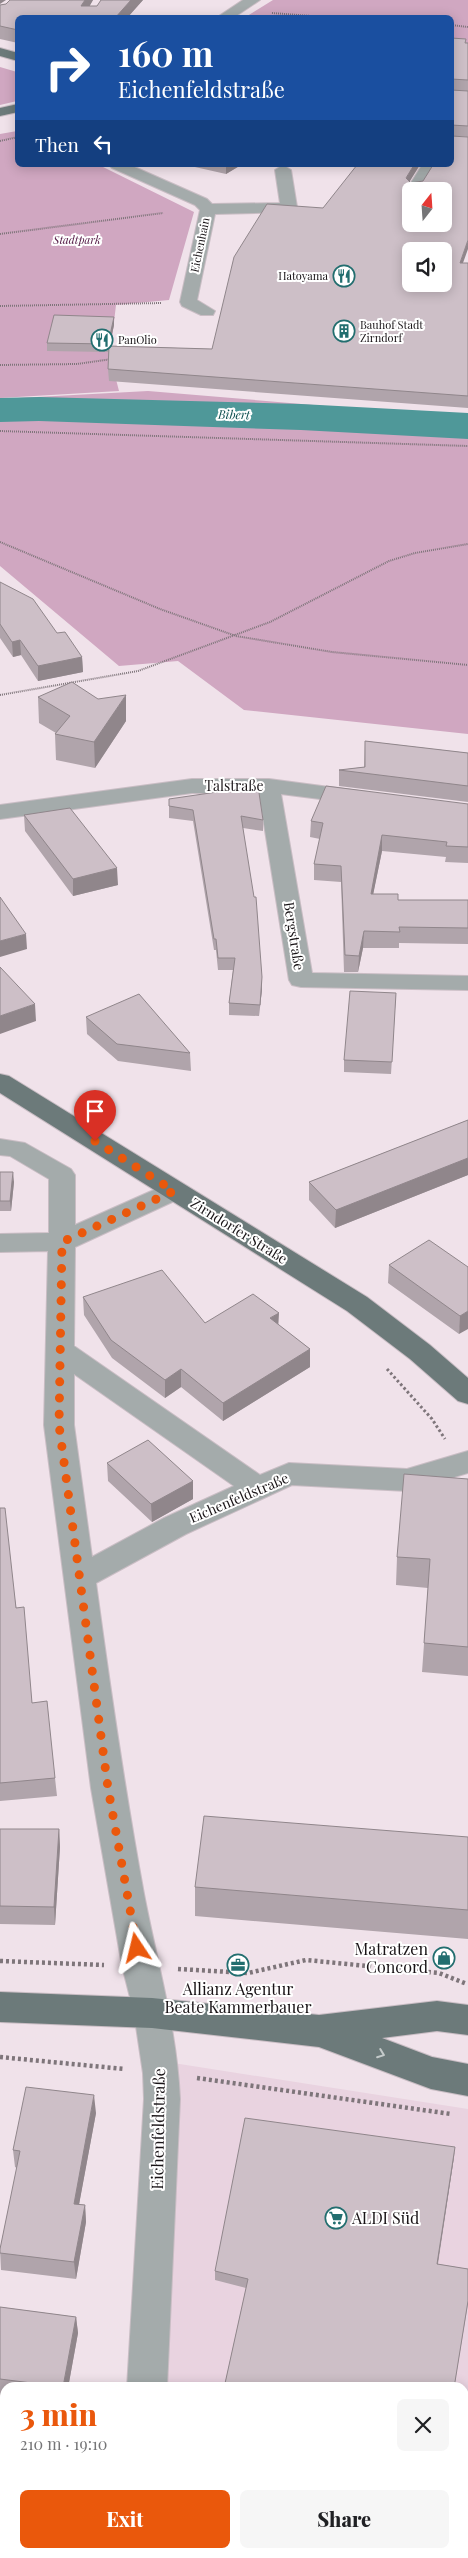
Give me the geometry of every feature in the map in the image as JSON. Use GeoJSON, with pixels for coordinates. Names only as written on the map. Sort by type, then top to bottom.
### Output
{"type":"FeatureCollection","features":[{"type":"Feature","properties":{"kind":"main road"},"geometry":{"type":"LineString","coordinates":[[0,52],[15,56]]}},
{"type":"Feature","properties":{"kind":"main road"},"geometry":{"type":"LineString","coordinates":[[0,112],[15,111]]}},
{"type":"Feature","properties":{"kind":"main road"},"geometry":{"type":"LineString","coordinates":[[0,122],[15,112]]}},
{"type":"Feature","properties":{"kind":"main road","name":"Zirndorfer Straße"},"geometry":{"type":"LineString","coordinates":[[0,1082],[357,1304],[420,1352],[468,1394]]}},
{"type":"Feature","properties":{"kind":"main road"},"geometry":{"type":"LineString","coordinates":[[0,2007],[152,2013],[319,2031],[437,2016],[468,2020]]}},
{"type":"Feature","properties":{"kind":"main road"},"geometry":{"type":"LineString","coordinates":[[319,2031],[431,2073],[468,2080]]}},
{"type":"Feature","properties":{"kind":"street"},"geometry":{"type":"LineString","coordinates":[[228,14],[253,0]]}},
{"type":"Feature","properties":{"kind":"street","name":"Eichenhain"},"geometry":{"type":"LineString","coordinates":[[122,167],[201,202],[208,209],[188,302]]}},
{"type":"Feature","properties":{"kind":"street"},"geometry":{"type":"LineString","coordinates":[[419,182],[429,167]]}},
{"type":"Feature","properties":{"kind":"street"},"geometry":{"type":"LineString","coordinates":[[208,209],[289,207],[282,170]]}},
{"type":"Feature","properties":{"kind":"street"},"geometry":{"type":"LineString","coordinates":[[188,302],[207,311]]}},
{"type":"Feature","properties":{"kind":"street","name":"Talstraße"},"geometry":{"type":"LineString","coordinates":[[0,812],[192,786],[269,786],[383,800]]}},
{"type":"Feature","properties":{"kind":"street","name":"Bergstraße"},"geometry":{"type":"LineString","coordinates":[[269,786],[301,980],[468,983]]}},
{"type":"Feature","properties":{"kind":"street","name":"Eichenfeldstraße"},"geometry":{"type":"LineString","coordinates":[[0,1147],[16,1149],[62,1176],[59,1425],[81,1576],[108,1788],[140,1966],[152,2013],[161,2073],[162,2099],[148,2382]]}},
{"type":"Feature","properties":{"kind":"street"},"geometry":{"type":"LineString","coordinates":[[0,1243],[62,1242],[174,1191]]}},
{"type":"Feature","properties":{"kind":"street"},"geometry":{"type":"LineString","coordinates":[[60,1350],[258,1488]]}},
{"type":"Feature","properties":{"kind":"street","name":"Eichenfeldstraße"},"geometry":{"type":"LineString","coordinates":[[81,1576],[175,1526],[289,1474],[407,1480],[465,1463]]}},
{"type":"Feature","properties":{"kind":"path"},"geometry":{"type":"LineString","coordinates":[[228,14],[255,15]]}},
{"type":"Feature","properties":{"kind":"path"},"geometry":{"type":"LineString","coordinates":[[454,25],[468,26]]}},
{"type":"Feature","properties":{"kind":"path"},"geometry":{"type":"LineString","coordinates":[[0,141],[15,138]]}},
{"type":"Feature","properties":{"kind":"path"},"geometry":{"type":"LineString","coordinates":[[0,234],[128,216],[208,209]]}},
{"type":"Feature","properties":{"kind":"path"},"geometry":{"type":"LineString","coordinates":[[0,306],[188,302]]}},
{"type":"Feature","properties":{"kind":"path"},"geometry":{"type":"LineString","coordinates":[[0,364],[77,364],[113,359]]}},
{"type":"Feature","properties":{"kind":"path"},"geometry":{"type":"LineString","coordinates":[[0,431],[468,446]]}},
{"type":"Feature","properties":{"kind":"path"},"geometry":{"type":"LineString","coordinates":[[0,542],[160,609],[236,636],[332,652],[468,665]]}},
{"type":"Feature","properties":{"kind":"path"},"geometry":{"type":"LineString","coordinates":[[0,696],[138,671],[236,636],[324,596],[390,561],[415,553],[468,544]]}},
{"type":"Feature","properties":{"kind":"path"},"geometry":{"type":"LineString","coordinates":[[382,1364],[432,1419],[465,1463]]}},
{"type":"Feature","properties":{"kind":"path"},"geometry":{"type":"LineString","coordinates":[[0,1961],[140,1966],[248,1973],[306,1960],[439,1973],[468,1984]]}},
{"type":"Feature","properties":{"kind":"path"},"geometry":{"type":"LineString","coordinates":[[0,2057],[161,2073],[458,2116]]}},
{"type":"Feature","properties":{"kind":"shaded area"},"geometry":{"type":"Polygon","coordinates":[[[167,2062],[468,2109],[468,2382],[163,2382],[167,2062]]]}},
{"type":"Feature","properties":{"kind":"green space"},"geometry":{"type":"Polygon","coordinates":[[[273,0],[468,0],[468,49],[454,48],[454,15],[249,15],[273,0]]]}},
{"type":"Feature","properties":{"kind":"green space"},"geometry":{"type":"Polygon","coordinates":[[[0,67],[15,71],[15,101],[0,105],[0,67]]]}},
{"type":"Feature","properties":{"kind":"green space","name":"Stadtpark"},"geometry":{"type":"Polygon","coordinates":[[[15,131],[15,167],[103,167],[194,212],[169,300],[116,305],[110,356],[119,391],[0,398],[0,134],[15,131]]]}},
{"type":"Feature","properties":{"kind":"green space"},"geometry":{"type":"Polygon","coordinates":[[[148,391],[468,418],[468,734],[244,710],[178,661],[119,666],[0,566],[0,399],[148,391]]]}},
{"type":"Feature","properties":{"kind":"building"},"geometry":{"type":"Polygon","coordinates":[[[10,0],[85,0],[81,6],[97,6],[101,0],[131,0],[118,15],[15,15],[15,29],[0,26],[0,5],[6,4],[10,0]]]}},
{"type":"Feature","properties":{"kind":"building"},"geometry":{"type":"Polygon","coordinates":[[[454,38],[466,39],[465,43],[468,43],[468,80],[454,79],[454,38]]]}},
{"type":"Feature","properties":{"kind":"building"},"geometry":{"type":"Polygon","coordinates":[[[454,90],[468,91],[468,126],[454,125],[454,90]]]}},
{"type":"Feature","properties":{"kind":"building"},"geometry":{"type":"Polygon","coordinates":[[[454,136],[468,137],[468,240],[460,263],[468,263],[468,396],[108,369],[109,346],[212,349],[234,257],[267,204],[323,208],[355,167],[413,167],[406,178],[410,182],[402,182],[402,232],[452,232],[452,182],[417,182],[423,181],[432,167],[454,167],[454,136]]]}},
{"type":"Feature","properties":{"kind":"building"},"geometry":{"type":"Polygon","coordinates":[[[54,315],[114,317],[108,344],[47,343],[54,315]]]}},
{"type":"Feature","properties":{"kind":"building"},"geometry":{"type":"Polygon","coordinates":[[[0,582],[33,599],[57,633],[65,632],[82,657],[38,666],[20,640],[12,642],[0,624],[0,582]]]}},
{"type":"Feature","properties":{"kind":"building"},"geometry":{"type":"Polygon","coordinates":[[[72,682],[98,699],[126,695],[94,742],[55,734],[70,716],[38,697],[72,682]]]}},
{"type":"Feature","properties":{"kind":"building"},"geometry":{"type":"Polygon","coordinates":[[[365,741],[468,753],[468,786],[339,770],[365,767],[365,741]]]}},
{"type":"Feature","properties":{"kind":"building"},"geometry":{"type":"Polygon","coordinates":[[[258,786],[263,820],[241,816],[254,897],[256,897],[262,977],[260,1005],[229,1003],[235,958],[218,958],[193,810],[169,806],[169,799],[258,786]]]}},
{"type":"Feature","properties":{"kind":"building"},"geometry":{"type":"Polygon","coordinates":[[[326,786],[468,804],[468,847],[446,846],[447,842],[382,835],[371,894],[398,894],[398,900],[468,900],[468,928],[399,927],[400,932],[364,931],[359,956],[345,955],[341,866],[314,864],[323,823],[311,821],[326,786]]]}},
{"type":"Feature","properties":{"kind":"building"},"geometry":{"type":"Polygon","coordinates":[[[70,808],[117,868],[73,879],[24,815],[70,808]]]}},
{"type":"Feature","properties":{"kind":"building"},"geometry":{"type":"Polygon","coordinates":[[[0,897],[26,934],[0,941],[0,897]]]}},
{"type":"Feature","properties":{"kind":"building"},"geometry":{"type":"Polygon","coordinates":[[[0,967],[35,1004],[0,1016],[0,967]]]}},
{"type":"Feature","properties":{"kind":"building"},"geometry":{"type":"Polygon","coordinates":[[[350,991],[396,993],[392,1062],[344,1060],[350,991]]]}},
{"type":"Feature","properties":{"kind":"building"},"geometry":{"type":"Polygon","coordinates":[[[139,994],[190,1053],[117,1044],[86,1017],[139,994]]]}},
{"type":"Feature","properties":{"kind":"building"},"geometry":{"type":"Polygon","coordinates":[[[468,1120],[468,1158],[336,1210],[309,1182],[468,1120]]]}},
{"type":"Feature","properties":{"kind":"building"},"geometry":{"type":"Polygon","coordinates":[[[0,1172],[13,1172],[10,1201],[0,1201],[0,1172]]]}},
{"type":"Feature","properties":{"kind":"building"},"geometry":{"type":"Polygon","coordinates":[[[429,1240],[468,1267],[468,1311],[460,1316],[389,1265],[429,1240]]]}},
{"type":"Feature","properties":{"kind":"building"},"geometry":{"type":"Polygon","coordinates":[[[162,1270],[205,1323],[253,1294],[279,1313],[270,1318],[310,1349],[223,1403],[181,1369],[165,1380],[111,1340],[83,1297],[162,1270]]]}},
{"type":"Feature","properties":{"kind":"building"},"geometry":{"type":"Polygon","coordinates":[[[148,1440],[193,1481],[151,1504],[107,1463],[148,1440]]]}},
{"type":"Feature","properties":{"kind":"building"},"geometry":{"type":"Polygon","coordinates":[[[404,1474],[468,1479],[468,1647],[424,1643],[430,1559],[397,1557],[404,1474]]]}},
{"type":"Feature","properties":{"kind":"building"},"geometry":{"type":"Polygon","coordinates":[[[0,1508],[5,1508],[16,1608],[24,1607],[32,1703],[47,1701],[55,1778],[0,1783],[0,1508]]]}},
{"type":"Feature","properties":{"kind":"building"},"geometry":{"type":"Polygon","coordinates":[[[204,1816],[468,1837],[468,1910],[195,1887],[204,1816]]]}},
{"type":"Feature","properties":{"kind":"building"},"geometry":{"type":"Polygon","coordinates":[[[0,1829],[59,1829],[54,1907],[0,1906],[0,1829]]]}},
{"type":"Feature","properties":{"kind":"building"},"geometry":{"type":"Polygon","coordinates":[[[26,2087],[94,2095],[74,2204],[85,2205],[74,2262],[0,2253],[20,2151],[13,2150],[26,2087]]]}},
{"type":"Feature","properties":{"kind":"building","name":"ALDI Süd"},"geometry":{"type":"Polygon","coordinates":[[[245,2118],[455,2147],[437,2264],[468,2269],[468,2301],[455,2382],[225,2382],[248,2279],[215,2271],[245,2118]]]}},
{"type":"Feature","properties":{"kind":"building"},"geometry":{"type":"Polygon","coordinates":[[[0,2307],[76,2317],[64,2382],[24,2382],[0,2379],[0,2307]]]}},
{"type":"Feature","properties":{"kind":"waterway","name":"Bibert"},"geometry":{"type":"LineString","coordinates":[[0,410],[39,409],[301,417],[468,426]]}},
{"type":"Feature","properties":{"kind":"place","name":"Hatoyama"},"geometry":{"type":"Point","coordinates":[344,276]}},
{"type":"Feature","properties":{"kind":"place","name":"Bauhof Stadt Zirndorf"},"geometry":{"type":"Point","coordinates":[344,331]}},
{"type":"Feature","properties":{"kind":"place","name":"PanOlio"},"geometry":{"type":"Point","coordinates":[102,340]}},
{"type":"Feature","properties":{"kind":"place","name":"Matratzen Concord"},"geometry":{"type":"Point","coordinates":[444,1958]}},
{"type":"Feature","properties":{"kind":"place","name":"Allianz Agentur Beate Kammerbauer"},"geometry":{"type":"Point","coordinates":[238,1965]}},
{"type":"Feature","properties":{"kind":"place","name":"ALDI Süd"},"geometry":{"type":"Point","coordinates":[336,2218]}},
{"type":"Feature","properties":{"kind":"route"},"geometry":{"type":"LineString","coordinates":[[95,1141],[174,1191],[62,1242],[59,1425],[81,1576],[108,1788],[137,1948]]}}]}
